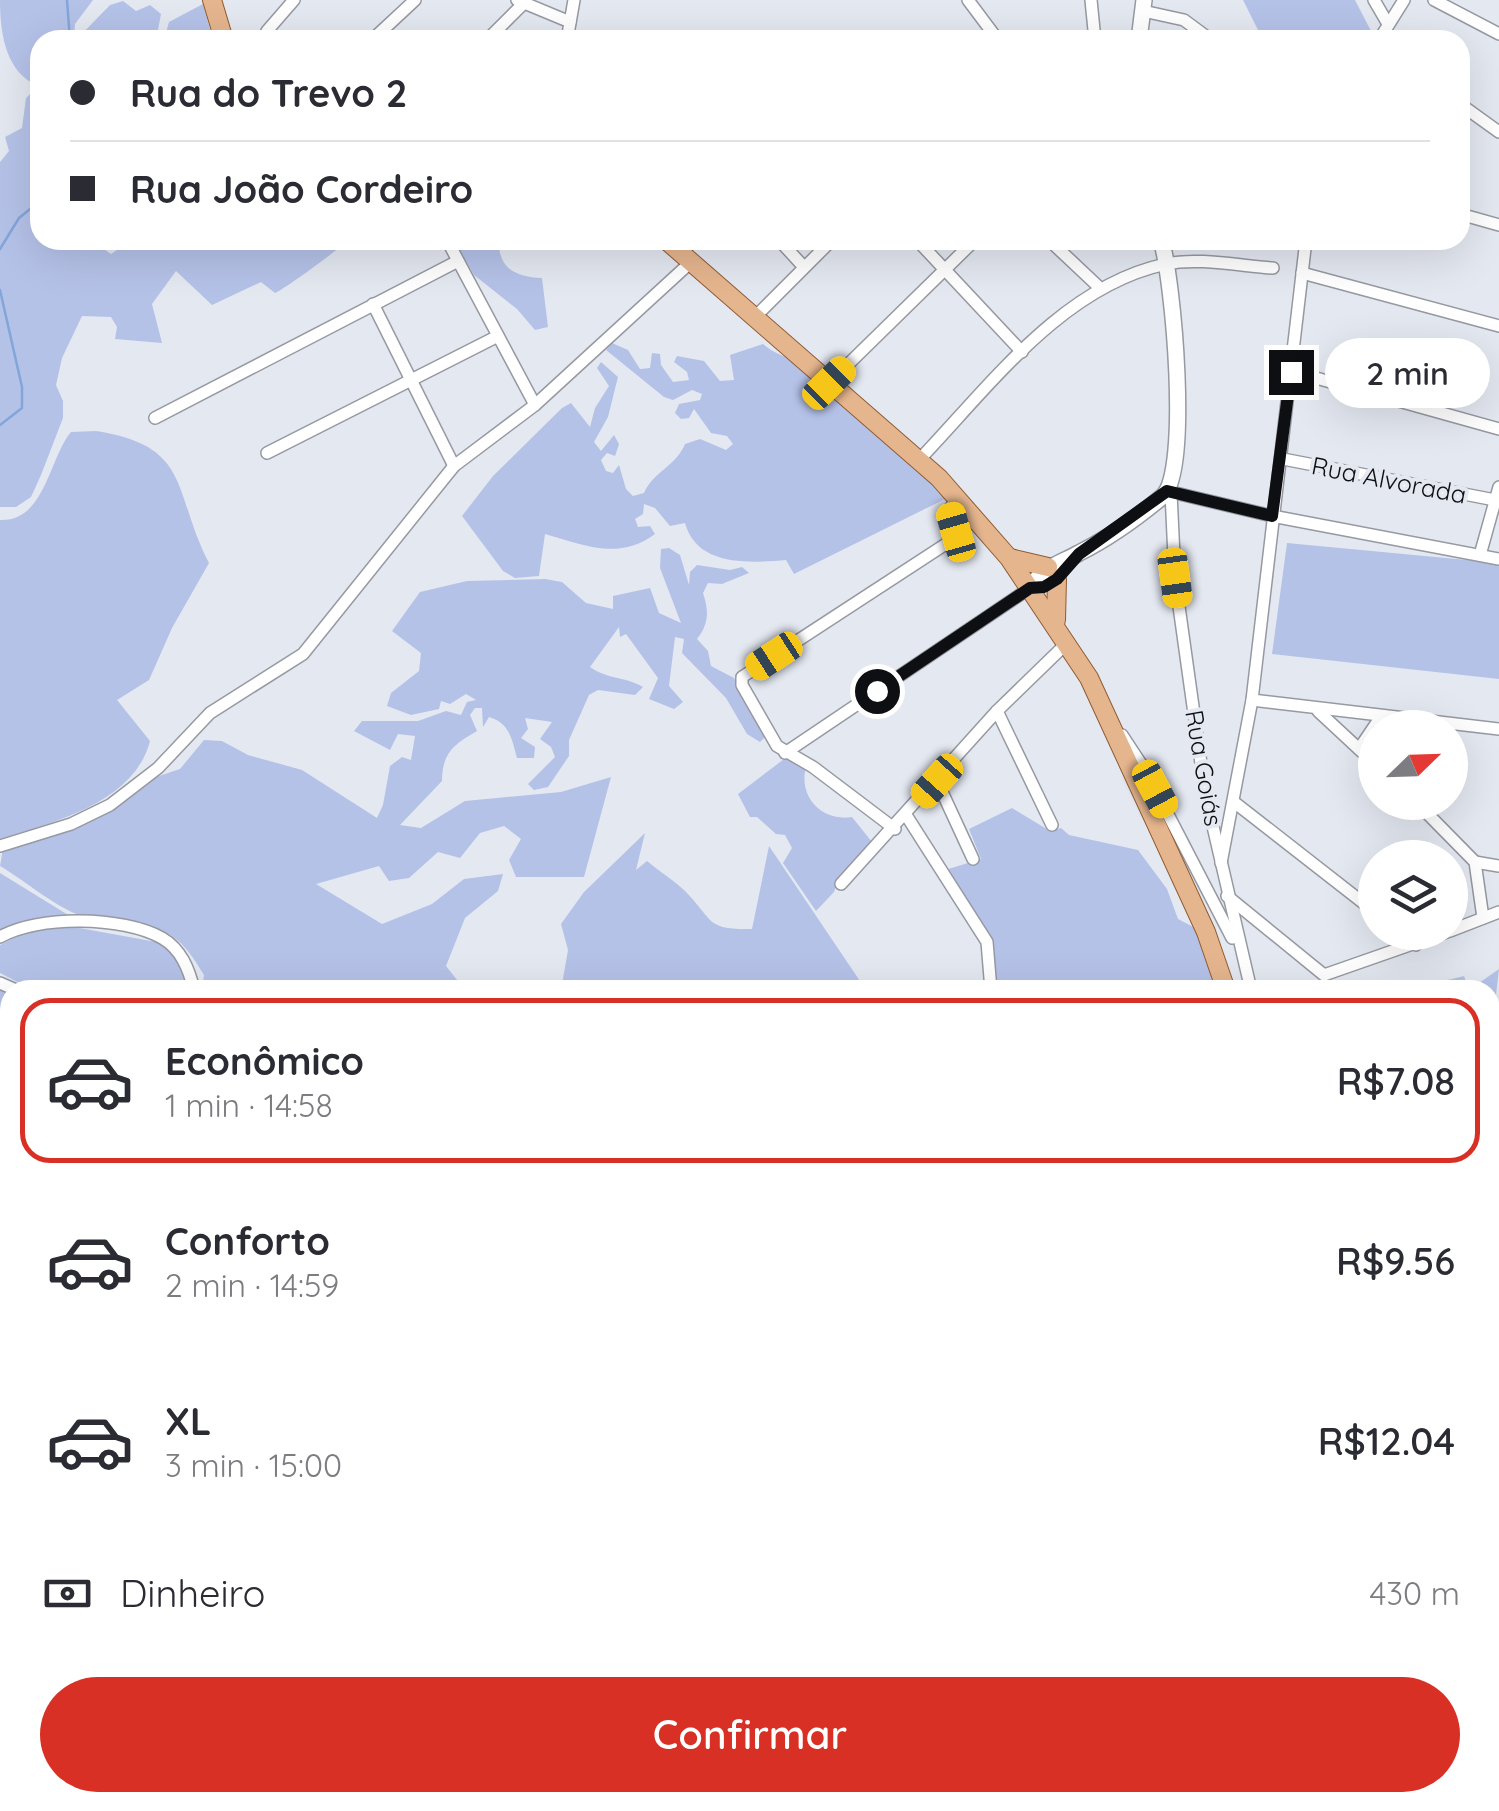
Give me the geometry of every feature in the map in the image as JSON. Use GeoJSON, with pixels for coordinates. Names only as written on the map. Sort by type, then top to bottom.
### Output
{"type":"FeatureCollection","features":[{"type":"Feature","properties":{"kind":"main road"},"geometry":{"type":"LineString","coordinates":[[212,0],[221,30]]}},
{"type":"Feature","properties":{"kind":"main road"},"geometry":{"type":"LineString","coordinates":[[677,250],[919,460],[1009,558],[1068,642],[1110,720],[1206,932],[1223,980]]}},
{"type":"Feature","properties":{"kind":"main road"},"geometry":{"type":"LineString","coordinates":[[1009,558],[1052,573],[1057,626]]}},
{"type":"Feature","properties":{"kind":"street"},"geometry":{"type":"LineString","coordinates":[[268,30],[294,0]]}},
{"type":"Feature","properties":{"kind":"street"},"geometry":{"type":"LineString","coordinates":[[382,30],[414,0]]}},
{"type":"Feature","properties":{"kind":"street"},"geometry":{"type":"LineString","coordinates":[[568,30],[574,0]]}},
{"type":"Feature","properties":{"kind":"street"},"geometry":{"type":"LineString","coordinates":[[968,0],[990,30]]}},
{"type":"Feature","properties":{"kind":"street"},"geometry":{"type":"LineString","coordinates":[[1091,0],[1093,30]]}},
{"type":"Feature","properties":{"kind":"street"},"geometry":{"type":"LineString","coordinates":[[1374,0],[1388,24]]}},
{"type":"Feature","properties":{"kind":"street"},"geometry":{"type":"LineString","coordinates":[[1385,30],[1404,0]]}},
{"type":"Feature","properties":{"kind":"street"},"geometry":{"type":"LineString","coordinates":[[1434,0],[1499,34]]}},
{"type":"Feature","properties":{"kind":"street"},"geometry":{"type":"LineString","coordinates":[[496,30],[520,2],[570,22]]}},
{"type":"Feature","properties":{"kind":"street"},"geometry":{"type":"LineString","coordinates":[[1143,6],[1184,20],[1198,30]]}},
{"type":"Feature","properties":{"kind":"street"},"geometry":{"type":"LineString","coordinates":[[1470,111],[1499,132]]}},
{"type":"Feature","properties":{"kind":"street"},"geometry":{"type":"LineString","coordinates":[[1470,217],[1499,226]]}},
{"type":"Feature","properties":{"kind":"street"},"geometry":{"type":"LineString","coordinates":[[452,250],[535,405]]}},
{"type":"Feature","properties":{"kind":"street"},"geometry":{"type":"LineString","coordinates":[[788,250],[803,266]]}},
{"type":"Feature","properties":{"kind":"street"},"geometry":{"type":"LineString","coordinates":[[755,317],[821,250]]}},
{"type":"Feature","properties":{"kind":"street"},"geometry":{"type":"LineString","coordinates":[[926,250],[1022,352]]}},
{"type":"Feature","properties":{"kind":"street"},"geometry":{"type":"LineString","coordinates":[[829,383],[964,250]]}},
{"type":"Feature","properties":{"kind":"street"},"geometry":{"type":"LineString","coordinates":[[1059,250],[1101,289]]}},
{"type":"Feature","properties":{"kind":"street","name":"Rua Goiás"},"geometry":{"type":"LineString","coordinates":[[1164,250],[1178,403],[1174,466],[1167,493],[1175,578],[1205,792],[1238,947]]}},
{"type":"Feature","properties":{"kind":"street"},"geometry":{"type":"LineString","coordinates":[[1221,863],[1252,700],[1305,250]]}},
{"type":"Feature","properties":{"kind":"street"},"geometry":{"type":"LineString","coordinates":[[155,418],[458,262]]}},
{"type":"Feature","properties":{"kind":"street"},"geometry":{"type":"LineString","coordinates":[[0,846],[70,824],[110,805],[168,759],[210,713],[284,670],[350,600],[454,466],[535,405],[691,262]]}},
{"type":"Feature","properties":{"kind":"street"},"geometry":{"type":"LineString","coordinates":[[919,460],[1022,352],[1101,289],[1168,263],[1273,268]]}},
{"type":"Feature","properties":{"kind":"street"},"geometry":{"type":"LineString","coordinates":[[1302,272],[1499,326]]}},
{"type":"Feature","properties":{"kind":"street"},"geometry":{"type":"LineString","coordinates":[[373,304],[454,466]]}},
{"type":"Feature","properties":{"kind":"street"},"geometry":{"type":"LineString","coordinates":[[268,453],[498,336]]}},
{"type":"Feature","properties":{"kind":"street"},"geometry":{"type":"LineString","coordinates":[[1291,372],[1499,429]]}},
{"type":"Feature","properties":{"kind":"street","name":"Rua Alvorada"},"geometry":{"type":"LineString","coordinates":[[1282,459],[1497,493]]}},
{"type":"Feature","properties":{"kind":"street"},"geometry":{"type":"LineString","coordinates":[[785,752],[1030,588],[1044,587],[1052,573],[1167,493],[1499,559]]}},
{"type":"Feature","properties":{"kind":"street"},"geometry":{"type":"LineString","coordinates":[[1480,555],[1497,493]]}},
{"type":"Feature","properties":{"kind":"street"},"geometry":{"type":"LineString","coordinates":[[895,829],[771,739],[742,685],[742,677],[952,540],[956,532],[950,509],[957,497]]}},
{"type":"Feature","properties":{"kind":"street"},"geometry":{"type":"LineString","coordinates":[[841,884],[895,829],[997,711],[1068,642]]}},
{"type":"Feature","properties":{"kind":"street"},"geometry":{"type":"LineString","coordinates":[[1252,700],[1358,715]]}},
{"type":"Feature","properties":{"kind":"street"},"geometry":{"type":"LineString","coordinates":[[1318,710],[1358,749]]}},
{"type":"Feature","properties":{"kind":"street"},"geometry":{"type":"LineString","coordinates":[[997,711],[1052,825]]}},
{"type":"Feature","properties":{"kind":"street"},"geometry":{"type":"LineString","coordinates":[[1110,720],[1145,770],[1238,947],[1248,980]]}},
{"type":"Feature","properties":{"kind":"street"},"geometry":{"type":"LineString","coordinates":[[1468,726],[1499,729]]}},
{"type":"Feature","properties":{"kind":"street"},"geometry":{"type":"LineString","coordinates":[[937,781],[972,858]]}},
{"type":"Feature","properties":{"kind":"street"},"geometry":{"type":"LineString","coordinates":[[1234,802],[1358,899]]}},
{"type":"Feature","properties":{"kind":"street"},"geometry":{"type":"LineString","coordinates":[[906,815],[986,942],[990,980]]}},
{"type":"Feature","properties":{"kind":"street"},"geometry":{"type":"LineString","coordinates":[[1434,820],[1475,862],[1499,866]]}},
{"type":"Feature","properties":{"kind":"street"},"geometry":{"type":"LineString","coordinates":[[1475,862],[1483,918]]}},
{"type":"Feature","properties":{"kind":"street"},"geometry":{"type":"LineString","coordinates":[[1227,896],[1324,975],[1401,950]]}},
{"type":"Feature","properties":{"kind":"street"},"geometry":{"type":"LineString","coordinates":[[1468,924],[1499,912]]}},
{"type":"Feature","properties":{"kind":"street"},"geometry":{"type":"LineString","coordinates":[[0,937],[32,922],[144,931],[164,939],[182,957],[190,980]]}},
{"type":"Feature","properties":{"kind":"shaded area"},"geometry":{"type":"Polygon","coordinates":[[[0,0],[93,0],[75,30],[30,30],[30,82],[11,61],[1,25],[0,0]]]}},
{"type":"Feature","properties":{"kind":"shaded area"},"geometry":{"type":"Polygon","coordinates":[[[1243,0],[1355,0],[1370,30],[1258,30],[1243,0]]]}},
{"type":"Feature","properties":{"kind":"shaded area"},"geometry":{"type":"Polygon","coordinates":[[[123,1],[136,11],[150,5],[161,14],[158,30],[86,30],[110,5],[123,1]]]}},
{"type":"Feature","properties":{"kind":"shaded area"},"geometry":{"type":"Polygon","coordinates":[[[203,4],[210,30],[167,30],[169,22],[203,4]]]}},
{"type":"Feature","properties":{"kind":"shaded area"},"geometry":{"type":"Polygon","coordinates":[[[30,94],[30,250],[106,250],[111,254],[117,250],[335,250],[275,293],[261,282],[212,305],[176,271],[152,304],[162,343],[115,339],[117,327],[111,317],[82,316],[62,358],[56,385],[63,401],[63,418],[41,475],[31,497],[16,507],[0,507],[0,162],[9,151],[5,137],[22,128],[30,94]]]}},
{"type":"Feature","properties":{"kind":"shaded area"},"geometry":{"type":"Polygon","coordinates":[[[460,250],[499,250],[510,270],[542,278],[548,327],[535,330],[517,309],[474,275],[460,250]]]}},
{"type":"Feature","properties":{"kind":"shaded area"},"geometry":{"type":"Polygon","coordinates":[[[612,343],[628,350],[640,369],[650,368],[652,353],[660,354],[661,365],[673,382],[689,380],[687,372],[674,362],[677,356],[704,361],[720,381],[734,380],[730,355],[763,344],[805,368],[825,390],[841,399],[949,497],[794,574],[786,560],[741,561],[713,555],[691,537],[685,523],[670,526],[655,508],[644,504],[643,514],[635,519],[638,527],[650,526],[655,534],[614,549],[545,534],[539,576],[515,578],[503,571],[462,516],[493,476],[562,408],[571,403],[590,427],[595,408],[609,386],[597,368],[601,362],[618,377],[608,417],[594,442],[601,451],[614,435],[619,444],[615,456],[607,453],[601,460],[606,471],[613,473],[619,465],[626,489],[633,496],[644,493],[685,444],[700,439],[726,450],[733,444],[727,436],[711,433],[694,409],[689,418],[681,419],[675,413],[679,404],[700,400],[702,394],[692,390],[673,400],[664,397],[606,350],[612,343]]]}},
{"type":"Feature","properties":{"kind":"shaded area"},"geometry":{"type":"Polygon","coordinates":[[[96,431],[127,438],[165,461],[183,494],[209,563],[172,628],[149,680],[117,700],[150,741],[141,762],[110,795],[89,807],[0,839],[0,520],[15,518],[36,500],[71,432],[96,431]]]}},
{"type":"Feature","properties":{"kind":"shaded area"},"geometry":{"type":"Polygon","coordinates":[[[1287,543],[1499,563],[1499,679],[1272,654],[1287,543]]]}},
{"type":"Feature","properties":{"kind":"shaded area"},"geometry":{"type":"Polygon","coordinates":[[[669,548],[680,555],[689,585],[690,572],[697,565],[730,570],[742,567],[749,573],[722,584],[708,583],[703,593],[706,623],[697,639],[708,651],[711,666],[734,678],[765,737],[760,742],[747,734],[726,698],[682,653],[684,639],[675,637],[669,686],[683,702],[674,709],[649,699],[658,678],[626,634],[620,637],[619,627],[590,667],[643,687],[635,695],[598,690],[589,695],[569,740],[569,756],[548,787],[534,790],[528,784],[555,757],[551,747],[540,739],[552,722],[525,718],[528,729],[521,738],[535,747],[534,758],[517,758],[506,728],[489,717],[483,727],[482,708],[475,708],[470,715],[477,731],[451,750],[444,763],[442,781],[400,825],[421,828],[465,801],[561,792],[611,777],[584,877],[516,877],[509,860],[521,839],[504,826],[480,833],[460,858],[438,852],[409,878],[389,881],[379,866],[316,884],[382,924],[432,904],[464,879],[503,874],[498,891],[465,918],[446,966],[457,980],[203,980],[190,954],[165,932],[76,914],[0,866],[3,849],[67,830],[153,778],[180,769],[204,740],[222,741],[248,755],[302,770],[377,818],[390,766],[402,757],[411,760],[415,736],[398,734],[390,750],[354,731],[362,721],[418,721],[446,711],[461,715],[467,702],[476,700],[466,694],[450,704],[441,701],[439,709],[411,715],[387,706],[391,693],[419,671],[421,653],[392,631],[420,592],[467,581],[545,579],[562,582],[586,603],[613,609],[613,596],[650,588],[659,613],[681,623],[660,568],[661,549],[669,548]]]}},
{"type":"Feature","properties":{"kind":"shaded area"},"geometry":{"type":"Polygon","coordinates":[[[788,756],[806,767],[806,788],[815,805],[831,816],[852,817],[876,847],[851,872],[839,877],[834,892],[816,911],[783,863],[792,848],[785,835],[776,834],[757,817],[750,817],[738,794],[788,756]]]}},
{"type":"Feature","properties":{"kind":"shaded area"},"geometry":{"type":"Polygon","coordinates":[[[1012,808],[1050,831],[1061,828],[1069,835],[1138,850],[1167,889],[1178,919],[1201,931],[1214,980],[995,980],[993,942],[945,870],[981,859],[969,829],[1012,808]]]}},
{"type":"Feature","properties":{"kind":"shaded area"},"geometry":{"type":"Polygon","coordinates":[[[645,833],[636,870],[647,861],[682,888],[712,922],[726,928],[752,929],[769,846],[859,980],[563,980],[568,950],[561,924],[584,892],[645,833]]]}},
{"type":"Feature","properties":{"kind":"shaded area"},"geometry":{"type":"Polygon","coordinates":[[[0,873],[73,918],[31,920],[0,935],[0,873]]]}},
{"type":"Feature","properties":{"kind":"shaded area"},"geometry":{"type":"Polygon","coordinates":[[[74,927],[162,943],[180,959],[187,980],[14,980],[0,973],[0,945],[34,928],[74,927]]]}},
{"type":"Feature","properties":{"kind":"shaded area"},"geometry":{"type":"Polygon","coordinates":[[[1499,969],[1498,980],[1483,980],[1499,969]]]}},
{"type":"Feature","properties":{"kind":"waterway"},"geometry":{"type":"LineString","coordinates":[[67,0],[69,30]]}},
{"type":"Feature","properties":{"kind":"waterway"},"geometry":{"type":"LineString","coordinates":[[0,249],[19,218],[30,209]]}},
{"type":"Feature","properties":{"kind":"waterway"},"geometry":{"type":"LineString","coordinates":[[0,290],[22,387],[22,408],[0,425]]}},
{"type":"Feature","properties":{"kind":"route"},"geometry":{"type":"LineString","coordinates":[[877,691],[1030,588],[1044,587],[1057,579],[1079,554],[1167,491],[1272,516],[1291,372]]}}]}
